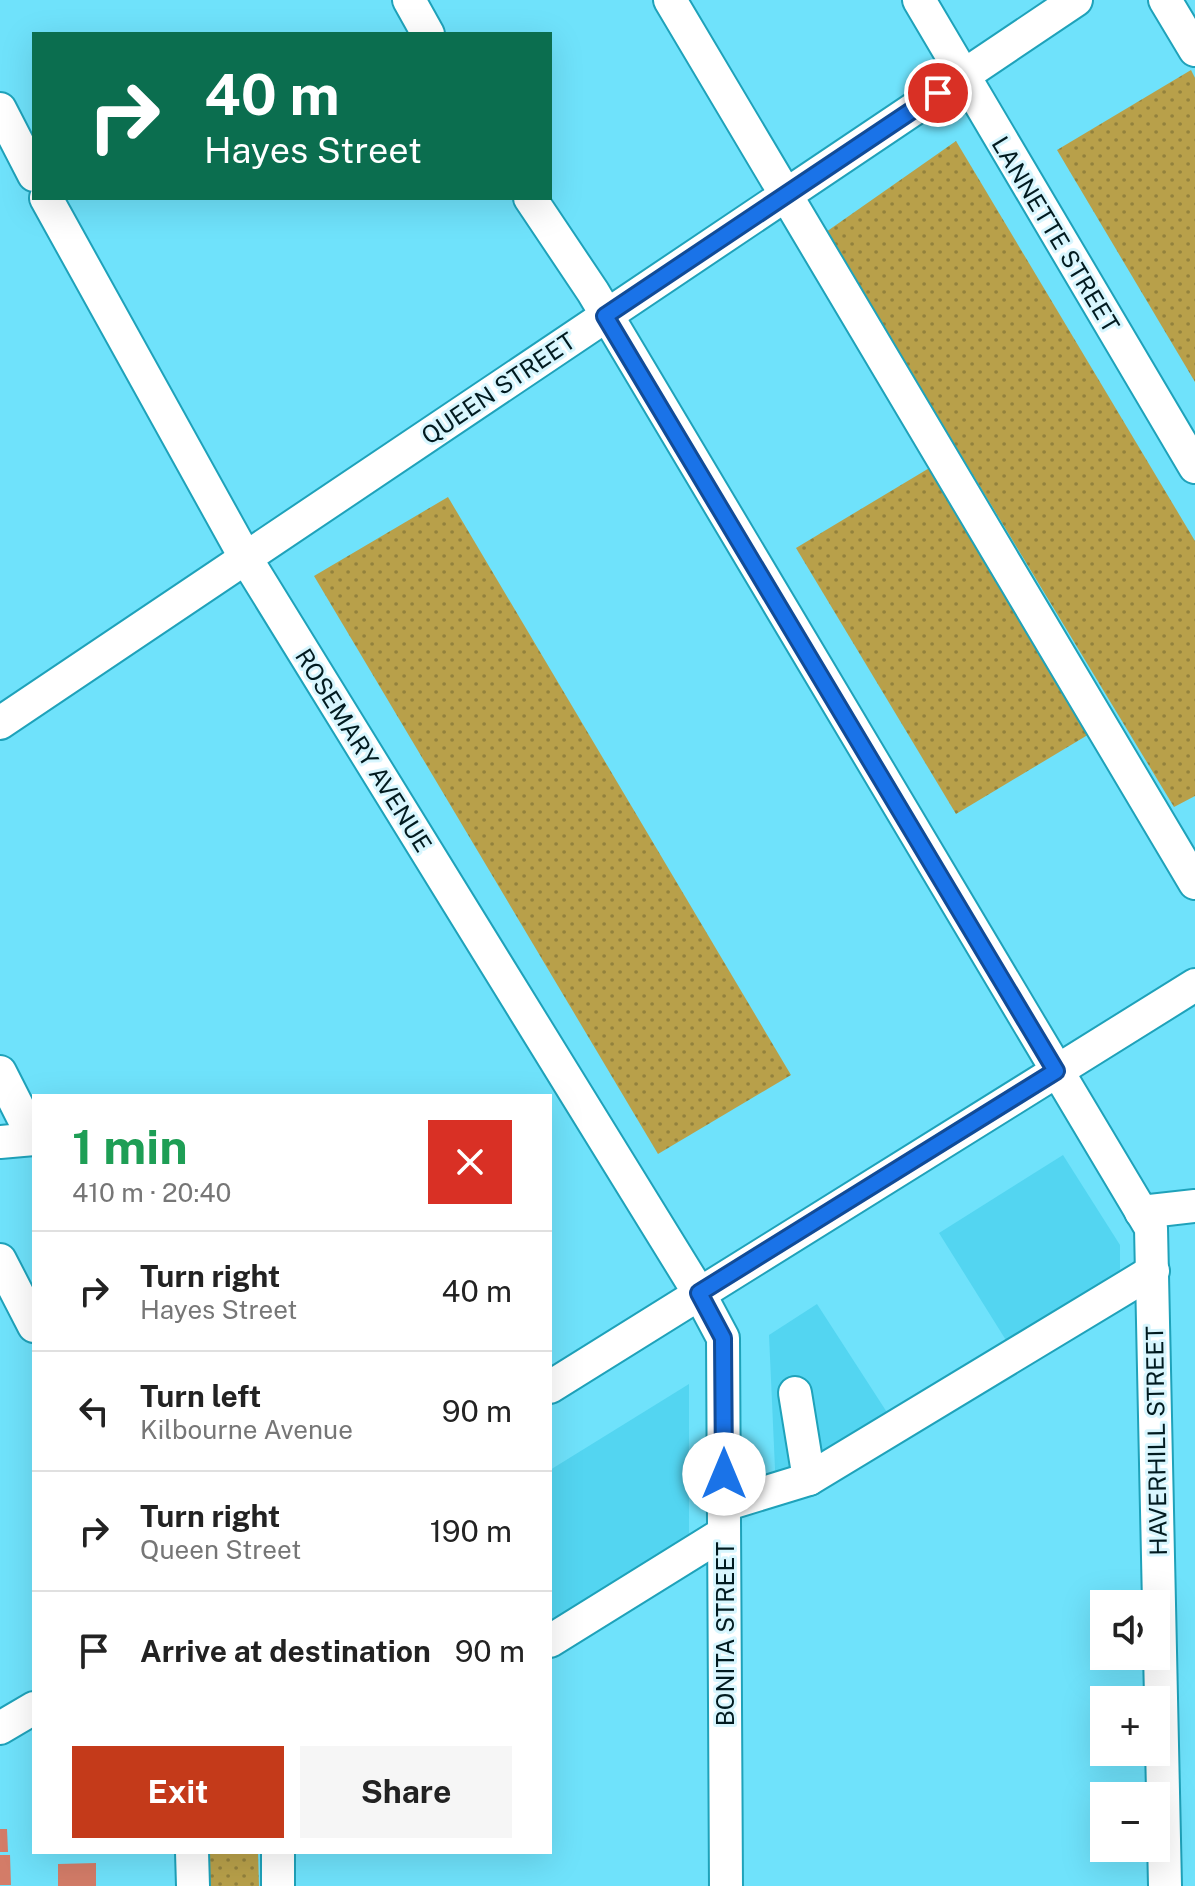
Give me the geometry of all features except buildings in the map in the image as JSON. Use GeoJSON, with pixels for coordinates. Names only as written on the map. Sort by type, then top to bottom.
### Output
{"type":"FeatureCollection","features":[{"type":"Feature","properties":{"kind":"street"},"geometry":{"type":"LineString","coordinates":[[409,0],[427,32]]}},
{"type":"Feature","properties":{"kind":"street"},"geometry":{"type":"LineString","coordinates":[[670,0],[1195,883]]}},
{"type":"Feature","properties":{"kind":"street","name":"LANNETTE STREET"},"geometry":{"type":"LineString","coordinates":[[919,0],[1195,467]]}},
{"type":"Feature","properties":{"kind":"street","name":"QUEEN STREET"},"geometry":{"type":"LineString","coordinates":[[0,723],[1076,0]]}},
{"type":"Feature","properties":{"kind":"street"},"geometry":{"type":"LineString","coordinates":[[1165,0],[1195,50]]}},
{"type":"Feature","properties":{"kind":"street"},"geometry":{"type":"LineString","coordinates":[[0,109],[32,171]]}},
{"type":"Feature","properties":{"kind":"street","name":"ROSEMARY AVENUE"},"geometry":{"type":"LineString","coordinates":[[47,200],[245,557],[699,1293]]}},
{"type":"Feature","properties":{"kind":"street","name":"HAVERHILL STREET"},"geometry":{"type":"LineString","coordinates":[[531,200],[605,316],[1151,1228],[1165,1886]]}},
{"type":"Feature","properties":{"kind":"street"},"geometry":{"type":"LineString","coordinates":[[552,1386],[1195,985]]}},
{"type":"Feature","properties":{"kind":"street"},"geometry":{"type":"LineString","coordinates":[[0,1072],[32,1135]]}},
{"type":"Feature","properties":{"kind":"street"},"geometry":{"type":"LineString","coordinates":[[0,1142],[32,1139]]}},
{"type":"Feature","properties":{"kind":"street"},"geometry":{"type":"LineString","coordinates":[[1141,1212],[1195,1206]]}},
{"type":"Feature","properties":{"kind":"street"},"geometry":{"type":"LineString","coordinates":[[0,1260],[32,1322]]}},
{"type":"Feature","properties":{"kind":"street"},"geometry":{"type":"LineString","coordinates":[[552,1640],[724,1519],[809,1479],[1153,1271]]}},
{"type":"Feature","properties":{"kind":"street","name":"BONITA STREET"},"geometry":{"type":"LineString","coordinates":[[699,1293],[723,1338],[726,1886]]}},
{"type":"Feature","properties":{"kind":"street"},"geometry":{"type":"LineString","coordinates":[[795,1393],[809,1479]]}},
{"type":"Feature","properties":{"kind":"street"},"geometry":{"type":"LineString","coordinates":[[0,1728],[32,1709]]}},
{"type":"Feature","properties":{"kind":"street"},"geometry":{"type":"LineString","coordinates":[[192,1854],[193,1886]]}},
{"type":"Feature","properties":{"kind":"street"},"geometry":{"type":"LineString","coordinates":[[278,1854],[278,1886]]}},
{"type":"Feature","properties":{"kind":"shaded area"},"geometry":{"type":"Polygon","coordinates":[[[1191,70],[1195,78],[1195,382],[1057,150],[1191,70]]]}},
{"type":"Feature","properties":{"kind":"shaded area"},"geometry":{"type":"Polygon","coordinates":[[[956,141],[1195,541],[1195,796],[1174,807],[826,232],[956,141]]]}},
{"type":"Feature","properties":{"kind":"shaded area"},"geometry":{"type":"Polygon","coordinates":[[[931,467],[1091,733],[956,814],[796,548],[931,467]]]}},
{"type":"Feature","properties":{"kind":"shaded area"},"geometry":{"type":"Polygon","coordinates":[[[448,497],[791,1075],[658,1154],[314,576],[448,497]]]}},
{"type":"Feature","properties":{"kind":"shaded area"},"geometry":{"type":"Polygon","coordinates":[[[1063,1155],[1120,1245],[1120,1275],[1009,1345],[939,1233],[1063,1155]]]}},
{"type":"Feature","properties":{"kind":"shaded area"},"geometry":{"type":"Polygon","coordinates":[[[817,1304],[890,1417],[776,1491],[769,1335],[817,1304]]]}},
{"type":"Feature","properties":{"kind":"shaded area"},"geometry":{"type":"Polygon","coordinates":[[[689,1384],[689,1541],[552,1627],[552,1469],[689,1384]]]}},
{"type":"Feature","properties":{"kind":"shaded area"},"geometry":{"type":"Polygon","coordinates":[[[208,1854],[258,1854],[259,1886],[209,1886],[208,1854]]]}},
{"type":"Feature","properties":{"kind":"route"},"geometry":{"type":"LineString","coordinates":[[724,1474],[723,1338],[699,1293],[1056,1071],[605,316],[938,93]]}}]}
